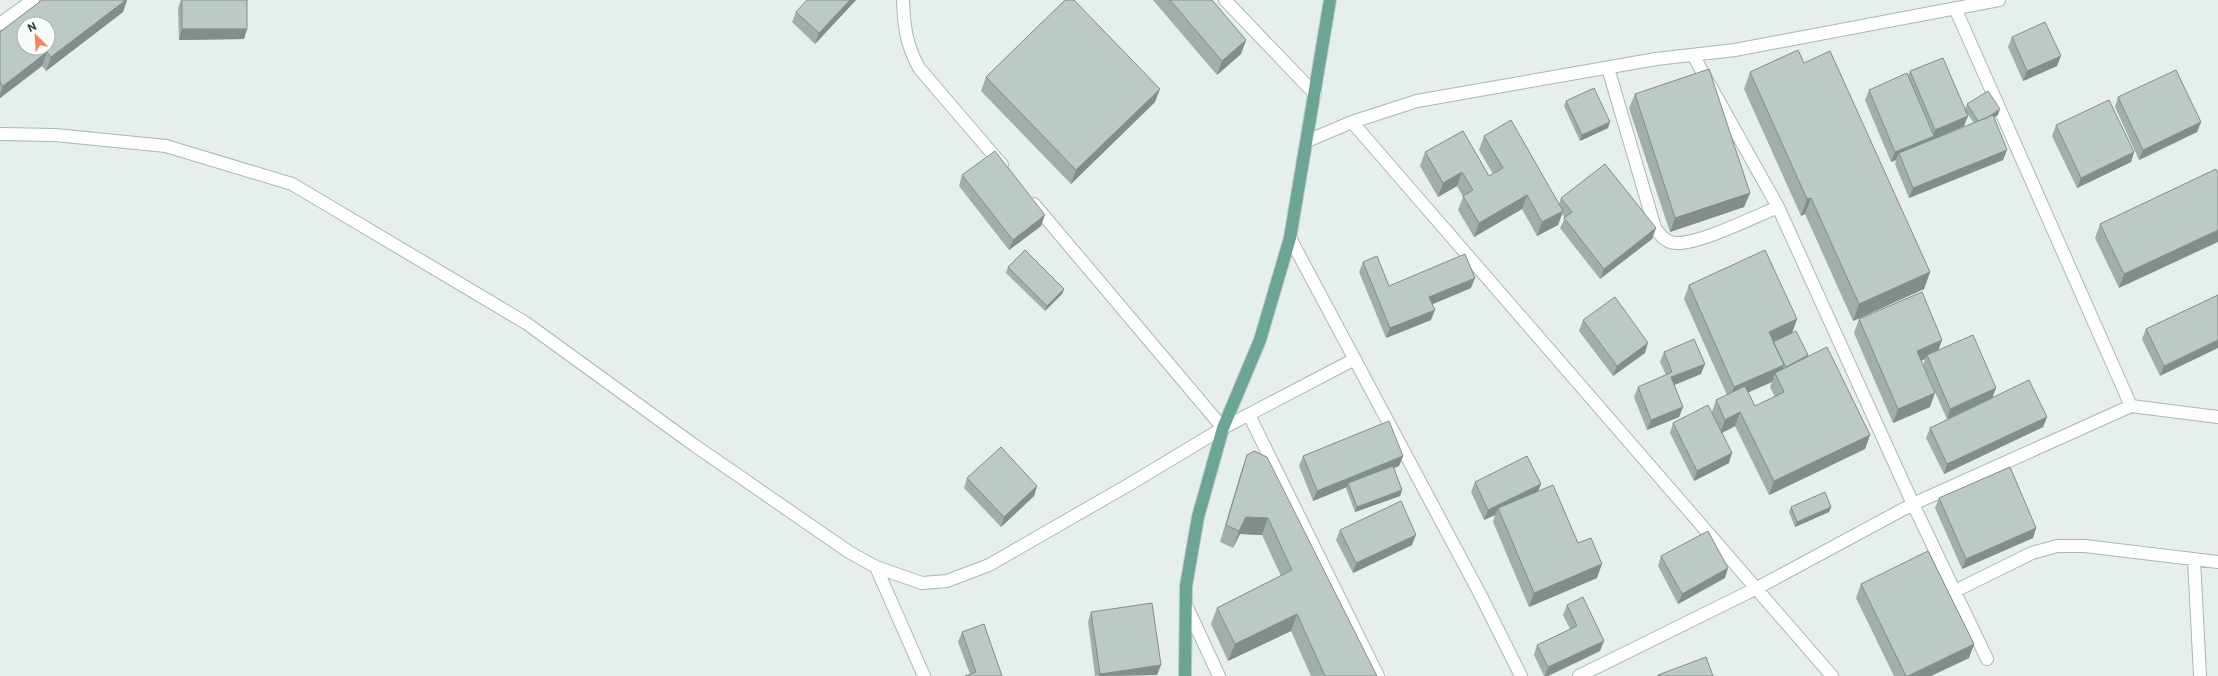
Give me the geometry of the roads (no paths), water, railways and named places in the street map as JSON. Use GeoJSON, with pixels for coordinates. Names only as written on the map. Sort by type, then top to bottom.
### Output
{"type":"FeatureCollection","features":[{"type":"Feature","properties":{"kind":"main road"},"geometry":{"type":"LineString","coordinates":[[1184,676],[1187,607],[1186,586],[1198,518],[1223,428],[1260,340],[1290,238],[1330,0]]}},
{"type":"Feature","properties":{"kind":"street"},"geometry":{"type":"LineString","coordinates":[[0,24],[33,0]]}},
{"type":"Feature","properties":{"kind":"street"},"geometry":{"type":"LineString","coordinates":[[903,0],[904,26],[909,49],[919,68],[1012,178]]}},
{"type":"Feature","properties":{"kind":"street"},"geometry":{"type":"LineString","coordinates":[[1225,0],[1315,94]]}},
{"type":"Feature","properties":{"kind":"street"},"geometry":{"type":"LineString","coordinates":[[1307,141],[1352,122],[1417,101],[1608,68],[1735,50],[1999,0]]}},
{"type":"Feature","properties":{"kind":"street"},"geometry":{"type":"LineString","coordinates":[[1954,8],[2131,406]]}},
{"type":"Feature","properties":{"kind":"street"},"geometry":{"type":"LineString","coordinates":[[1693,55],[1778,207],[1914,504],[1987,659]]}},
{"type":"Feature","properties":{"kind":"street"},"geometry":{"type":"LineString","coordinates":[[1608,68],[1655,228],[1663,239],[1675,243],[1692,242],[1778,207]]}},
{"type":"Feature","properties":{"kind":"street"},"geometry":{"type":"LineString","coordinates":[[1352,122],[1832,676]]}},
{"type":"Feature","properties":{"kind":"street"},"geometry":{"type":"LineString","coordinates":[[0,134],[55,135],[166,146],[292,184],[526,323],[694,445],[849,552],[876,568],[922,583],[947,582],[989,565],[1130,484],[1223,428],[1355,359]]}},
{"type":"Feature","properties":{"kind":"street"},"geometry":{"type":"LineString","coordinates":[[1027,196],[1223,428]]}},
{"type":"Feature","properties":{"kind":"street"},"geometry":{"type":"LineString","coordinates":[[1290,238],[1480,594],[1521,676]]}},
{"type":"Feature","properties":{"kind":"street"},"geometry":{"type":"LineString","coordinates":[[1579,676],[1757,588],[1914,504],[2131,406],[2218,417]]}},
{"type":"Feature","properties":{"kind":"street"},"geometry":{"type":"LineString","coordinates":[[1249,415],[1378,676]]}},
{"type":"Feature","properties":{"kind":"street"},"geometry":{"type":"LineString","coordinates":[[1955,591],[2032,553],[2058,546],[2084,546],[2218,562]]}},
{"type":"Feature","properties":{"kind":"street"},"geometry":{"type":"LineString","coordinates":[[2194,559],[2200,676]]}},
{"type":"Feature","properties":{"kind":"street"},"geometry":{"type":"LineString","coordinates":[[876,568],[924,676]]}},
{"type":"Feature","properties":{"kind":"street"},"geometry":{"type":"LineString","coordinates":[[1187,607],[1219,676]]}}]}
